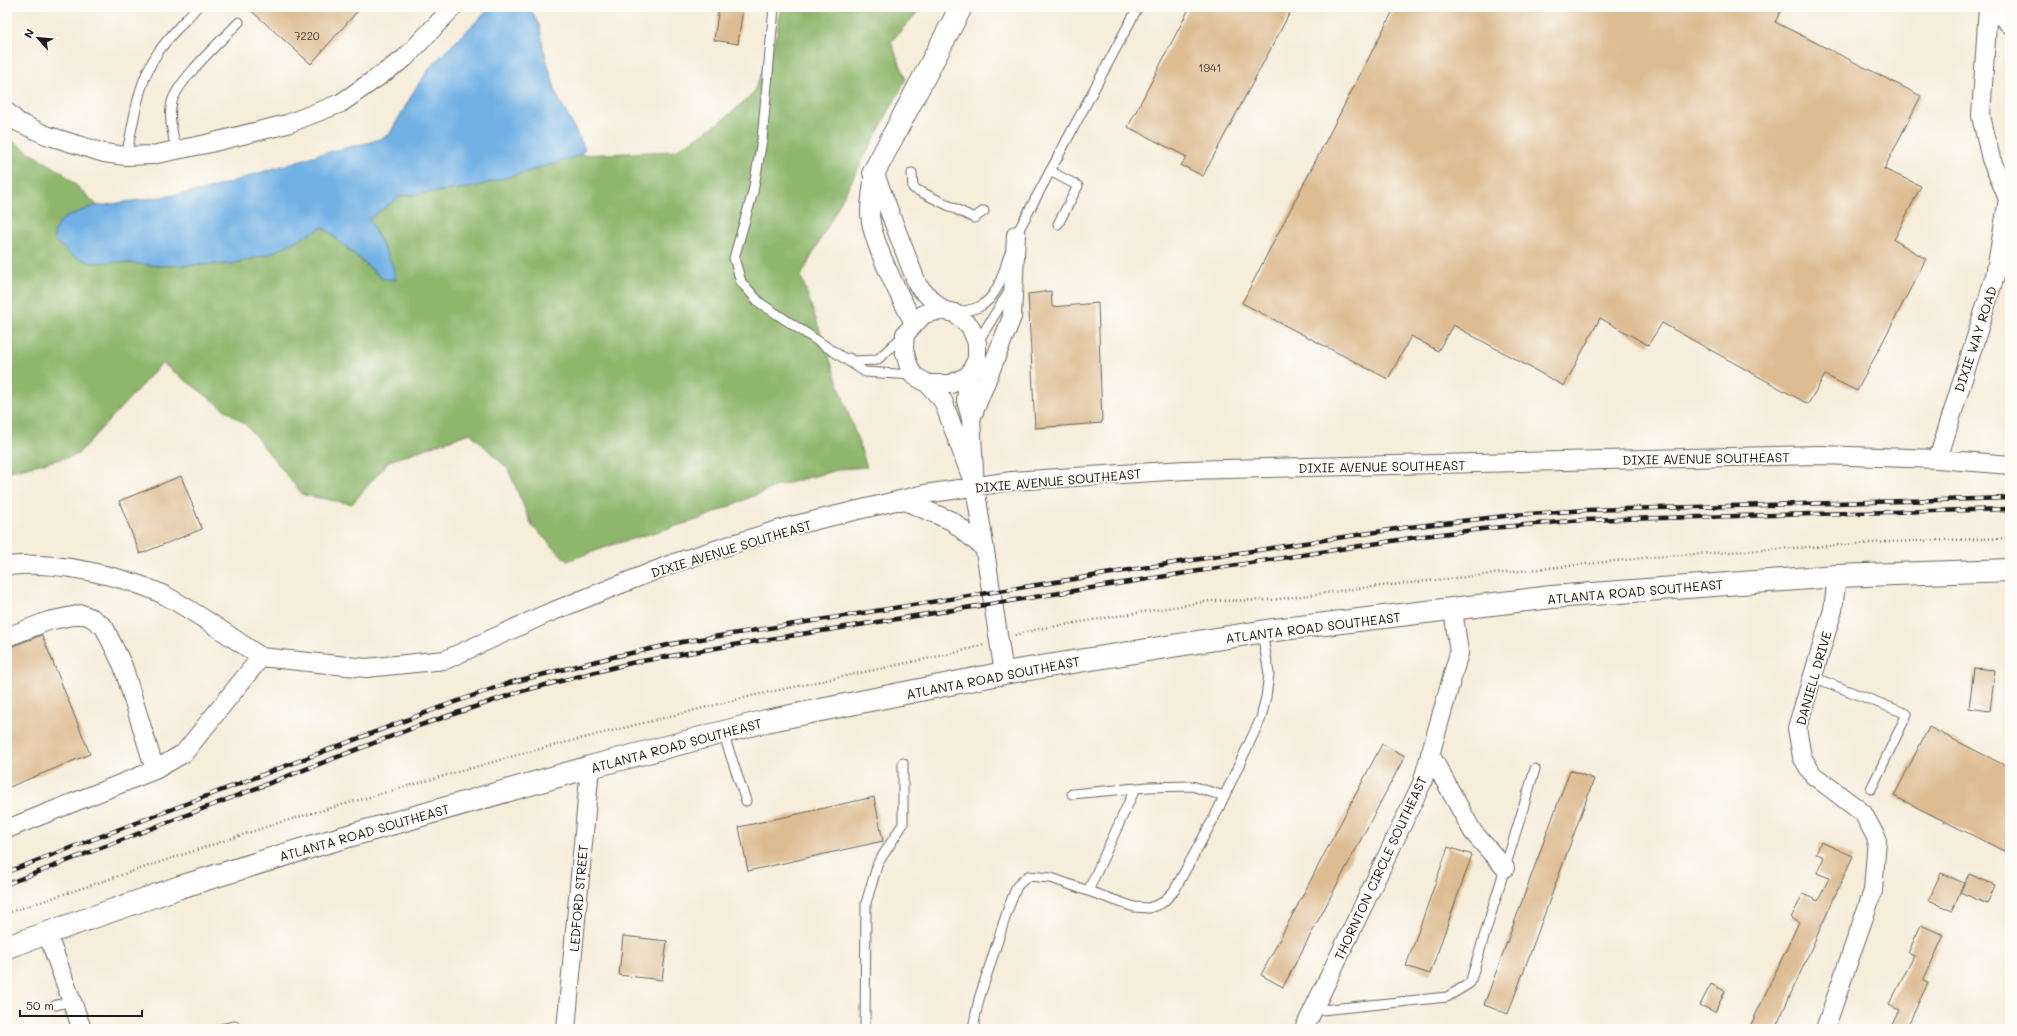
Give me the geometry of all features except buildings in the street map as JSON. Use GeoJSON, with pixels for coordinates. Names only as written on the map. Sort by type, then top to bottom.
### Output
{"type":"FeatureCollection","features":[{"type":"Feature","properties":{"kind":"main road"},"geometry":{"type":"LineString","coordinates":[[874,172],[961,7]]}},
{"type":"Feature","properties":{"kind":"main road","name":"ATLANTA ROAD SOUTHEAST"},"geometry":{"type":"LineString","coordinates":[[7,947],[180,887],[317,845],[590,767],[766,721],[1004,673],[1262,632],[1453,609],[1648,589],[1837,576],[2010,570]]}},
{"type":"Feature","properties":{"kind":"street"},"geometry":{"type":"LineString","coordinates":[[7,112],[18,122],[46,135],[104,153],[126,156],[152,155],[287,124],[341,103],[405,58],[452,7]]}},
{"type":"Feature","properties":{"kind":"street","name":"DIXIE WAY ROAD"},"geometry":{"type":"LineString","coordinates":[[1938,459],[1995,276],[2009,198],[1990,159],[1981,116],[1988,7]]}},
{"type":"Feature","properties":{"kind":"street"},"geometry":{"type":"LineString","coordinates":[[1992,7],[2010,25]]}},
{"type":"Feature","properties":{"kind":"street"},"geometry":{"type":"LineString","coordinates":[[874,172],[882,197],[918,286],[948,312],[970,326],[977,343],[977,360],[969,375],[966,400],[971,419],[975,487],[1004,673]]}},
{"type":"Feature","properties":{"kind":"street"},"geometry":{"type":"LineString","coordinates":[[874,172],[870,213],[873,234],[899,295],[910,329]]}},
{"type":"Feature","properties":{"kind":"street"},"geometry":{"type":"LineString","coordinates":[[971,419],[1012,317],[1016,235]]}},
{"type":"Feature","properties":{"kind":"street"},"geometry":{"type":"LineString","coordinates":[[948,312],[924,314],[910,329],[904,349],[908,364],[913,374],[928,384],[943,401],[975,487]]}},
{"type":"Feature","properties":{"kind":"street"},"geometry":{"type":"LineString","coordinates":[[928,384],[951,384],[969,375]]}},
{"type":"Feature","properties":{"kind":"street","name":"DIXIE AVENUE SOUTHEAST"},"geometry":{"type":"LineString","coordinates":[[261,657],[366,668],[445,660],[546,614],[674,563],[787,527],[925,494],[1012,481],[1185,470],[1820,455],[1938,459],[2010,465]]}},
{"type":"Feature","properties":{"kind":"street"},"geometry":{"type":"LineString","coordinates":[[902,500],[952,521],[984,548]]}},
{"type":"Feature","properties":{"kind":"street"},"geometry":{"type":"LineString","coordinates":[[7,566],[41,565],[82,570],[123,580],[165,596],[232,636],[261,657],[184,753],[155,770],[7,829]]}},
{"type":"Feature","properties":{"kind":"street","name":"DANIELL DRIVE"},"geometry":{"type":"LineString","coordinates":[[1825,1029],[1873,891],[1878,839],[1863,813],[1813,776],[1802,757],[1797,728],[1833,610],[1837,576]]}},
{"type":"Feature","properties":{"kind":"street","name":"THORNTON CIRCLE SOUTHEAST"},"geometry":{"type":"LineString","coordinates":[[1304,1029],[1422,783],[1459,653],[1453,609]]}},
{"type":"Feature","properties":{"kind":"street"},"geometry":{"type":"LineString","coordinates":[[7,637],[48,621],[82,614],[92,618],[104,627],[123,666],[155,770]]}},
{"type":"Feature","properties":{"kind":"street"},"geometry":{"type":"LineString","coordinates":[[1430,754],[1473,832],[1505,868]]}},
{"type":"Feature","properties":{"kind":"street","name":"LEDFORD STREET"},"geometry":{"type":"LineString","coordinates":[[566,1029],[590,767]]}},
{"type":"Feature","properties":{"kind":"street"},"geometry":{"type":"LineString","coordinates":[[47,933],[64,1003],[82,1029]]}},
{"type":"Feature","properties":{"kind":"lane"},"geometry":{"type":"LineString","coordinates":[[126,156],[142,88],[148,71],[157,54],[196,7]]}},
{"type":"Feature","properties":{"kind":"lane"},"geometry":{"type":"LineString","coordinates":[[774,7],[762,140],[753,192],[734,258],[740,282],[760,302],[864,372],[913,374]]}},
{"type":"Feature","properties":{"kind":"lane"},"geometry":{"type":"LineString","coordinates":[[948,312],[978,307],[990,299],[999,285],[1016,235],[1138,7]]}},
{"type":"Feature","properties":{"kind":"lane"},"geometry":{"type":"LineString","coordinates":[[176,150],[171,125],[172,100],[186,79],[239,22]]}},
{"type":"Feature","properties":{"kind":"lane"},"geometry":{"type":"LineString","coordinates":[[1050,171],[1078,186],[1058,224]]}},
{"type":"Feature","properties":{"kind":"lane"},"geometry":{"type":"LineString","coordinates":[[912,174],[913,188],[942,204],[974,218],[984,211]]}},
{"type":"Feature","properties":{"kind":"lane"},"geometry":{"type":"LineString","coordinates":[[977,343],[1014,284]]}},
{"type":"Feature","properties":{"kind":"lane"},"geometry":{"type":"LineString","coordinates":[[760,302],[852,361],[877,360],[910,329]]}},
{"type":"Feature","properties":{"kind":"lane"},"geometry":{"type":"LineString","coordinates":[[975,1029],[979,999],[1017,886],[1028,876],[1051,878],[1134,907],[1148,908],[1162,903],[1174,891],[1224,796],[1261,718],[1269,674],[1262,632]]}},
{"type":"Feature","properties":{"kind":"lane"},"geometry":{"type":"LineString","coordinates":[[1813,677],[1907,714],[1871,789]]}},
{"type":"Feature","properties":{"kind":"lane"},"geometry":{"type":"LineString","coordinates":[[722,732],[746,801]]}},
{"type":"Feature","properties":{"kind":"lane"},"geometry":{"type":"LineString","coordinates":[[865,1029],[866,903],[878,863],[903,824],[903,763]]}},
{"type":"Feature","properties":{"kind":"lane"},"geometry":{"type":"LineString","coordinates":[[1312,1011],[1447,997],[1470,983],[1535,769]]}},
{"type":"Feature","properties":{"kind":"lane"},"geometry":{"type":"LineString","coordinates":[[1072,794],[1135,788],[1192,786],[1224,796]]}},
{"type":"Feature","properties":{"kind":"lane"},"geometry":{"type":"LineString","coordinates":[[1088,891],[1135,788]]}},
{"type":"Feature","properties":{"kind":"lane"},"geometry":{"type":"LineString","coordinates":[[221,1029],[235,1026]]}},
{"type":"Feature","properties":{"kind":"green space"},"geometry":{"type":"Polygon","coordinates":[[[781,7],[922,7],[891,42],[906,79],[801,276],[867,467],[841,469],[777,486],[700,519],[615,544],[567,561],[532,526],[508,469],[470,433],[389,461],[352,504],[303,495],[246,425],[162,363],[77,455],[7,472],[7,138],[63,173],[98,206],[64,218],[91,263],[119,262],[159,266],[232,264],[323,227],[382,279],[393,266],[369,219],[401,196],[474,187],[580,155],[675,151],[719,123],[753,94],[777,33],[781,7]]]}},
{"type":"Feature","properties":{"kind":"water"},"geometry":{"type":"Polygon","coordinates":[[[491,7],[529,7],[540,27],[543,47],[556,93],[585,149],[580,155],[557,163],[474,187],[401,196],[369,219],[393,266],[396,280],[383,279],[323,227],[270,254],[232,264],[159,266],[119,262],[91,263],[71,255],[54,240],[55,229],[64,218],[91,207],[202,191],[320,154],[371,142],[389,135],[417,86],[432,65],[491,7]]]}},
{"type":"Feature","properties":{"kind":"railway"},"geometry":{"type":"LineString","coordinates":[[7,872],[438,708],[509,683],[613,657],[682,642],[1180,562],[1409,527],[1514,515],[1587,510],[2010,498]]}},
{"type":"Feature","properties":{"kind":"railway"},"geometry":{"type":"LineString","coordinates":[[7,884],[418,726],[522,691],[631,663],[739,644],[1173,575],[1424,536],[1491,528],[1583,520],[2010,509]]}}]}
